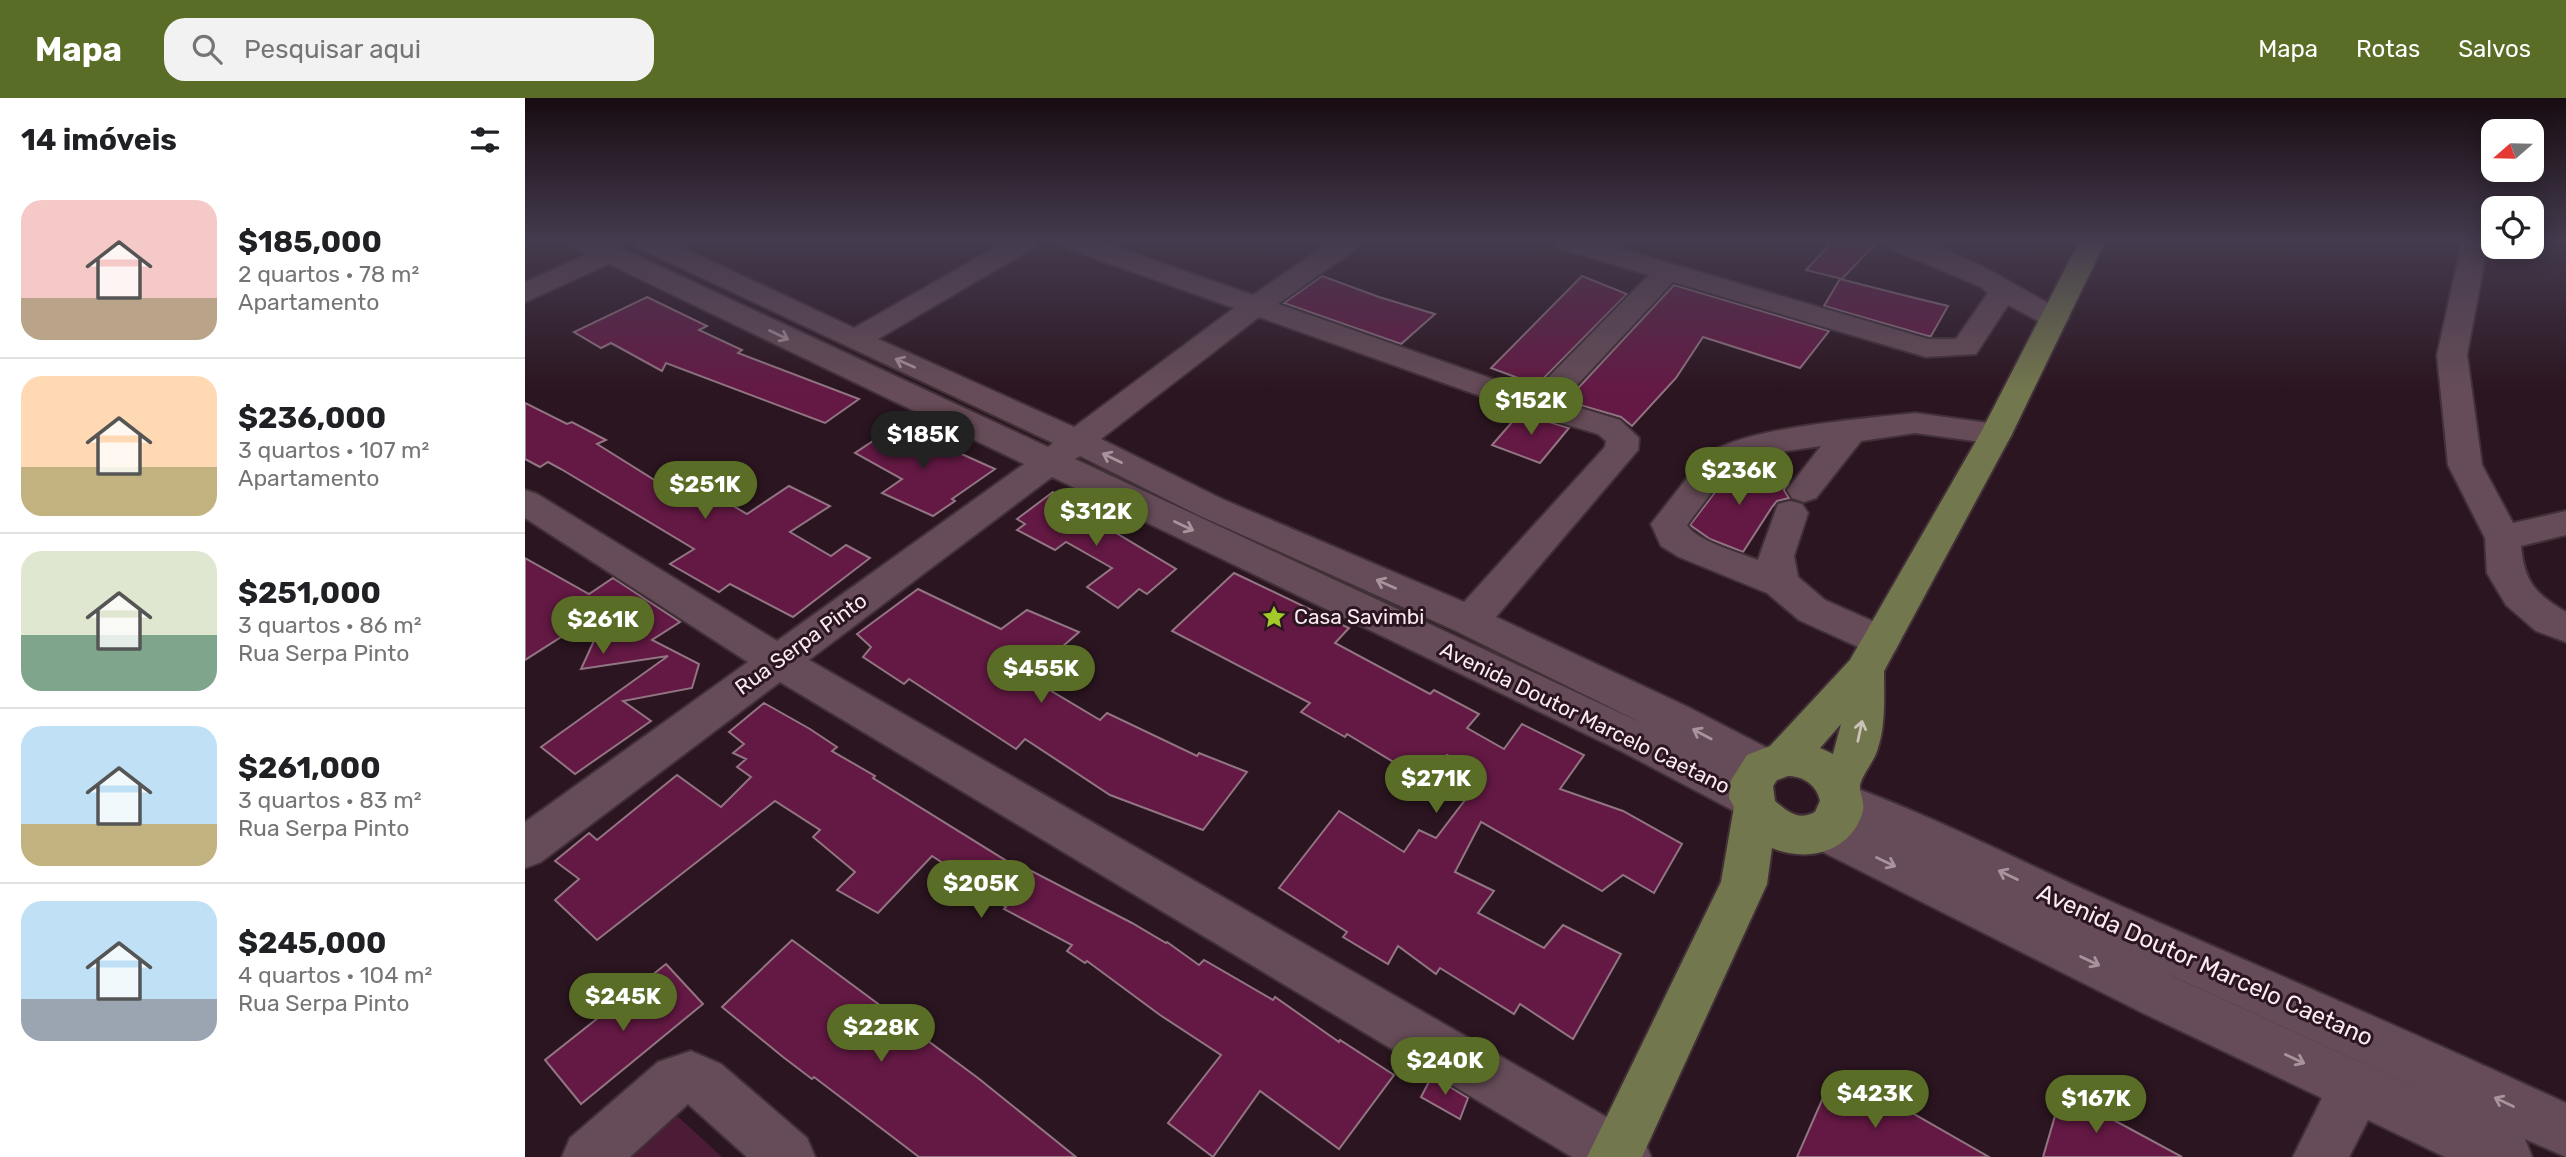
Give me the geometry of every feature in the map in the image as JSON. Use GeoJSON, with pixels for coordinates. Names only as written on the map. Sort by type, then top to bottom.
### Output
{"type":"FeatureCollection","features":[{"type":"Feature","properties":{"kind":"main road"},"geometry":{"type":"LineString","coordinates":[[1618,1155],[1744,884],[1763,783],[1873,656],[1996,434],[2067,291]]}},
{"type":"Feature","properties":{"kind":"main road"},"geometry":{"type":"LineString","coordinates":[[1744,884],[1830,813],[1856,751],[1873,656]]}},
{"type":"Feature","properties":{"kind":"main road","name":"Avenida Doutor Marcelo Caetano"},"geometry":{"type":"LineString","coordinates":[[1816,764],[1829,774],[1830,813],[1792,835],[1780,831],[1761,818],[1763,783],[1816,764]]}},
{"type":"Feature","properties":{"kind":"street","name":"Avenida Doutor Marcelo Caetano"},"geometry":{"type":"LineString","coordinates":[[696,291],[1062,452],[1210,507],[1470,621],[1673,719],[1763,783]]}},
{"type":"Feature","properties":{"kind":"street","name":"Avenida Doutor Marcelo Caetano"},"geometry":{"type":"LineString","coordinates":[[755,291],[855,340],[1062,452],[1623,733],[1763,783]]}},
{"type":"Feature","properties":{"kind":"street"},"geometry":{"type":"LineString","coordinates":[[855,340],[939,291]]}},
{"type":"Feature","properties":{"kind":"street"},"geometry":{"type":"LineString","coordinates":[[1218,291],[1539,406],[1609,427],[1623,438],[1621,450],[1470,621]]}},
{"type":"Feature","properties":{"kind":"street","name":"Rua Serpa Pinto"},"geometry":{"type":"LineString","coordinates":[[525,848],[1277,291]]}},
{"type":"Feature","properties":{"kind":"street"},"geometry":{"type":"LineString","coordinates":[[1539,406],[1648,291]]}},
{"type":"Feature","properties":{"kind":"street"},"geometry":{"type":"LineString","coordinates":[[1730,291],[1926,348],[1946,350],[1965,348],[2003,291]]}},
{"type":"Feature","properties":{"kind":"street"},"geometry":{"type":"LineString","coordinates":[[2004,291],[2054,318]]}},
{"type":"Feature","properties":{"kind":"street"},"geometry":{"type":"LineString","coordinates":[[2465,291],[2452,355],[2465,465],[2503,538],[2505,573],[2519,595],[2550,621],[2566,627]]}},
{"type":"Feature","properties":{"kind":"street"},"geometry":{"type":"LineString","coordinates":[[1873,656],[1780,583],[1692,548],[1674,537],[1669,524],[1712,470],[1761,444],[1915,423],[1996,434]]}},
{"type":"Feature","properties":{"kind":"street"},"geometry":{"type":"LineString","coordinates":[[1780,583],[1776,556],[1797,501],[1851,432]]}},
{"type":"Feature","properties":{"kind":"street"},"geometry":{"type":"LineString","coordinates":[[525,502],[777,662],[1618,1155]]}},
{"type":"Feature","properties":{"kind":"street"},"geometry":{"type":"LineString","coordinates":[[2503,538],[2566,523]]}},
{"type":"Feature","properties":{"kind":"street","name":"Avenida Doutor Marcelo Caetano"},"geometry":{"type":"LineString","coordinates":[[1830,813],[2161,996],[2505,1157]]}},
{"type":"Feature","properties":{"kind":"street","name":"Avenida Doutor Marcelo Caetano"},"geometry":{"type":"LineString","coordinates":[[1830,813],[1949,847],[2094,916],[2407,1056],[2566,1132]]}},
{"type":"Feature","properties":{"kind":"street"},"geometry":{"type":"LineString","coordinates":[[589,1157],[676,1080],[691,1077],[703,1082],[788,1157]]}},
{"type":"Feature","properties":{"kind":"street"},"geometry":{"type":"LineString","coordinates":[[2320,1157],[2356,1088]]}},
{"type":"Feature","properties":{"kind":"shaded area"},"geometry":{"type":"Polygon","coordinates":[[[675,1114],[722,1157],[629,1157],[675,1114]]]}},
{"type":"Feature","properties":{"kind":"building"},"geometry":{"type":"Polygon","coordinates":[[[1300,291],[1364,291],[1435,314],[1401,344],[1284,303],[1300,291]]]}},
{"type":"Feature","properties":{"kind":"building"},"geometry":{"type":"Polygon","coordinates":[[[1567,291],[1621,291],[1627,294],[1537,385],[1491,368],[1567,291]]]}},
{"type":"Feature","properties":{"kind":"building"},"geometry":{"type":"Polygon","coordinates":[[[1668,291],[1696,291],[1829,331],[1800,368],[1703,337],[1676,378],[1632,426],[1621,417],[1566,401],[1668,291]]]}},
{"type":"Feature","properties":{"kind":"building"},"geometry":{"type":"Polygon","coordinates":[[[1833,291],[1890,291],[1948,306],[1931,336],[1928,336],[1824,306],[1833,291]]]}},
{"type":"Feature","properties":{"kind":"building"},"geometry":{"type":"Polygon","coordinates":[[[647,297],[707,326],[699,330],[742,350],[738,353],[859,399],[825,423],[666,363],[662,371],[611,343],[601,348],[574,332],[647,297]]]}},
{"type":"Feature","properties":{"kind":"building"},"geometry":{"type":"Polygon","coordinates":[[[525,403],[567,424],[572,422],[606,440],[597,444],[661,484],[667,480],[698,496],[706,490],[747,514],[789,486],[830,506],[790,532],[831,556],[846,545],[870,558],[793,617],[730,584],[719,592],[670,564],[694,549],[548,462],[540,467],[525,459],[525,403]]]}},
{"type":"Feature","properties":{"kind":"building"},"geometry":{"type":"Polygon","coordinates":[[[1520,413],[1569,428],[1540,463],[1492,445],[1520,413]]]}},
{"type":"Feature","properties":{"kind":"building"},"geometry":{"type":"Polygon","coordinates":[[[894,427],[938,453],[946,447],[995,469],[933,516],[882,493],[902,479],[855,453],[894,427]]]}},
{"type":"Feature","properties":{"kind":"building"},"geometry":{"type":"Polygon","coordinates":[[[1740,467],[1788,484],[1784,490],[1789,498],[1777,501],[1743,552],[1710,539],[1690,525],[1722,483],[1718,473],[1740,467]]]}},
{"type":"Feature","properties":{"kind":"building"},"geometry":{"type":"Polygon","coordinates":[[[1053,492],[1176,569],[1147,594],[1139,589],[1118,608],[1087,587],[1112,568],[1066,542],[1055,550],[1017,530],[1025,524],[1017,519],[1053,492]]]}},
{"type":"Feature","properties":{"kind":"building"},"geometry":{"type":"Polygon","coordinates":[[[525,558],[589,594],[613,578],[680,622],[652,640],[699,664],[692,688],[623,701],[651,721],[575,774],[541,747],[668,656],[581,669],[610,606],[525,660],[525,558]]]}},
{"type":"Feature","properties":{"kind":"building"},"geometry":{"type":"Polygon","coordinates":[[[1234,573],[1349,628],[1335,643],[1430,694],[1434,690],[1479,714],[1467,728],[1504,749],[1522,724],[1584,755],[1560,789],[1623,811],[1682,844],[1654,893],[1623,875],[1602,891],[1481,822],[1455,872],[1494,891],[1478,913],[1544,948],[1563,925],[1621,954],[1573,1039],[1520,1004],[1514,1014],[1440,968],[1436,974],[1398,946],[1388,964],[1343,937],[1347,932],[1279,888],[1339,811],[1404,852],[1419,830],[1436,838],[1484,775],[1447,755],[1425,781],[1347,734],[1345,737],[1301,712],[1310,703],[1172,631],[1234,573]]]}},
{"type":"Feature","properties":{"kind":"building"},"geometry":{"type":"Polygon","coordinates":[[[918,589],[1001,629],[1027,610],[1079,632],[1028,677],[1100,720],[1107,713],[1197,756],[1199,753],[1247,772],[1203,830],[1110,795],[1025,739],[1016,749],[909,679],[904,684],[863,657],[871,647],[857,634],[918,589]]]}},
{"type":"Feature","properties":{"kind":"building"},"geometry":{"type":"Polygon","coordinates":[[[764,703],[837,747],[832,751],[875,776],[873,778],[1018,868],[1020,865],[1132,923],[1167,942],[1199,965],[1204,960],[1273,1000],[1275,997],[1339,1042],[1340,1040],[1394,1075],[1339,1149],[1260,1091],[1213,1157],[1168,1123],[1221,1055],[1160,1015],[1087,961],[1085,963],[1067,951],[1072,945],[1004,909],[1006,907],[990,898],[992,895],[932,856],[878,913],[837,890],[855,872],[813,837],[820,830],[775,801],[597,940],[555,900],[579,879],[555,861],[589,833],[597,840],[677,775],[721,807],[751,777],[737,767],[746,759],[733,753],[744,744],[729,732],[764,703]]]}},
{"type":"Feature","properties":{"kind":"building"},"geometry":{"type":"Polygon","coordinates":[[[792,940],[978,1078],[1076,1157],[919,1157],[814,1077],[812,1079],[783,1057],[722,1007],[792,940]]]}},
{"type":"Feature","properties":{"kind":"building"},"geometry":{"type":"Polygon","coordinates":[[[666,964],[703,1004],[581,1104],[545,1060],[666,964]]]}},
{"type":"Feature","properties":{"kind":"building"},"geometry":{"type":"Polygon","coordinates":[[[1833,1075],[1884,1104],[1886,1098],[1989,1157],[1797,1157],[1833,1075]]]}},
{"type":"Feature","properties":{"kind":"building"},"geometry":{"type":"Polygon","coordinates":[[[1432,1076],[1468,1098],[1460,1119],[1421,1097],[1432,1076]]]}},
{"type":"Feature","properties":{"kind":"building"},"geometry":{"type":"Polygon","coordinates":[[[2062,1092],[2182,1157],[2043,1157],[2062,1092]]]}},
{"type":"Feature","properties":{"kind":"place","name":"Casa Savimbi"},"geometry":{"type":"Point","coordinates":[1274,617]}}]}
